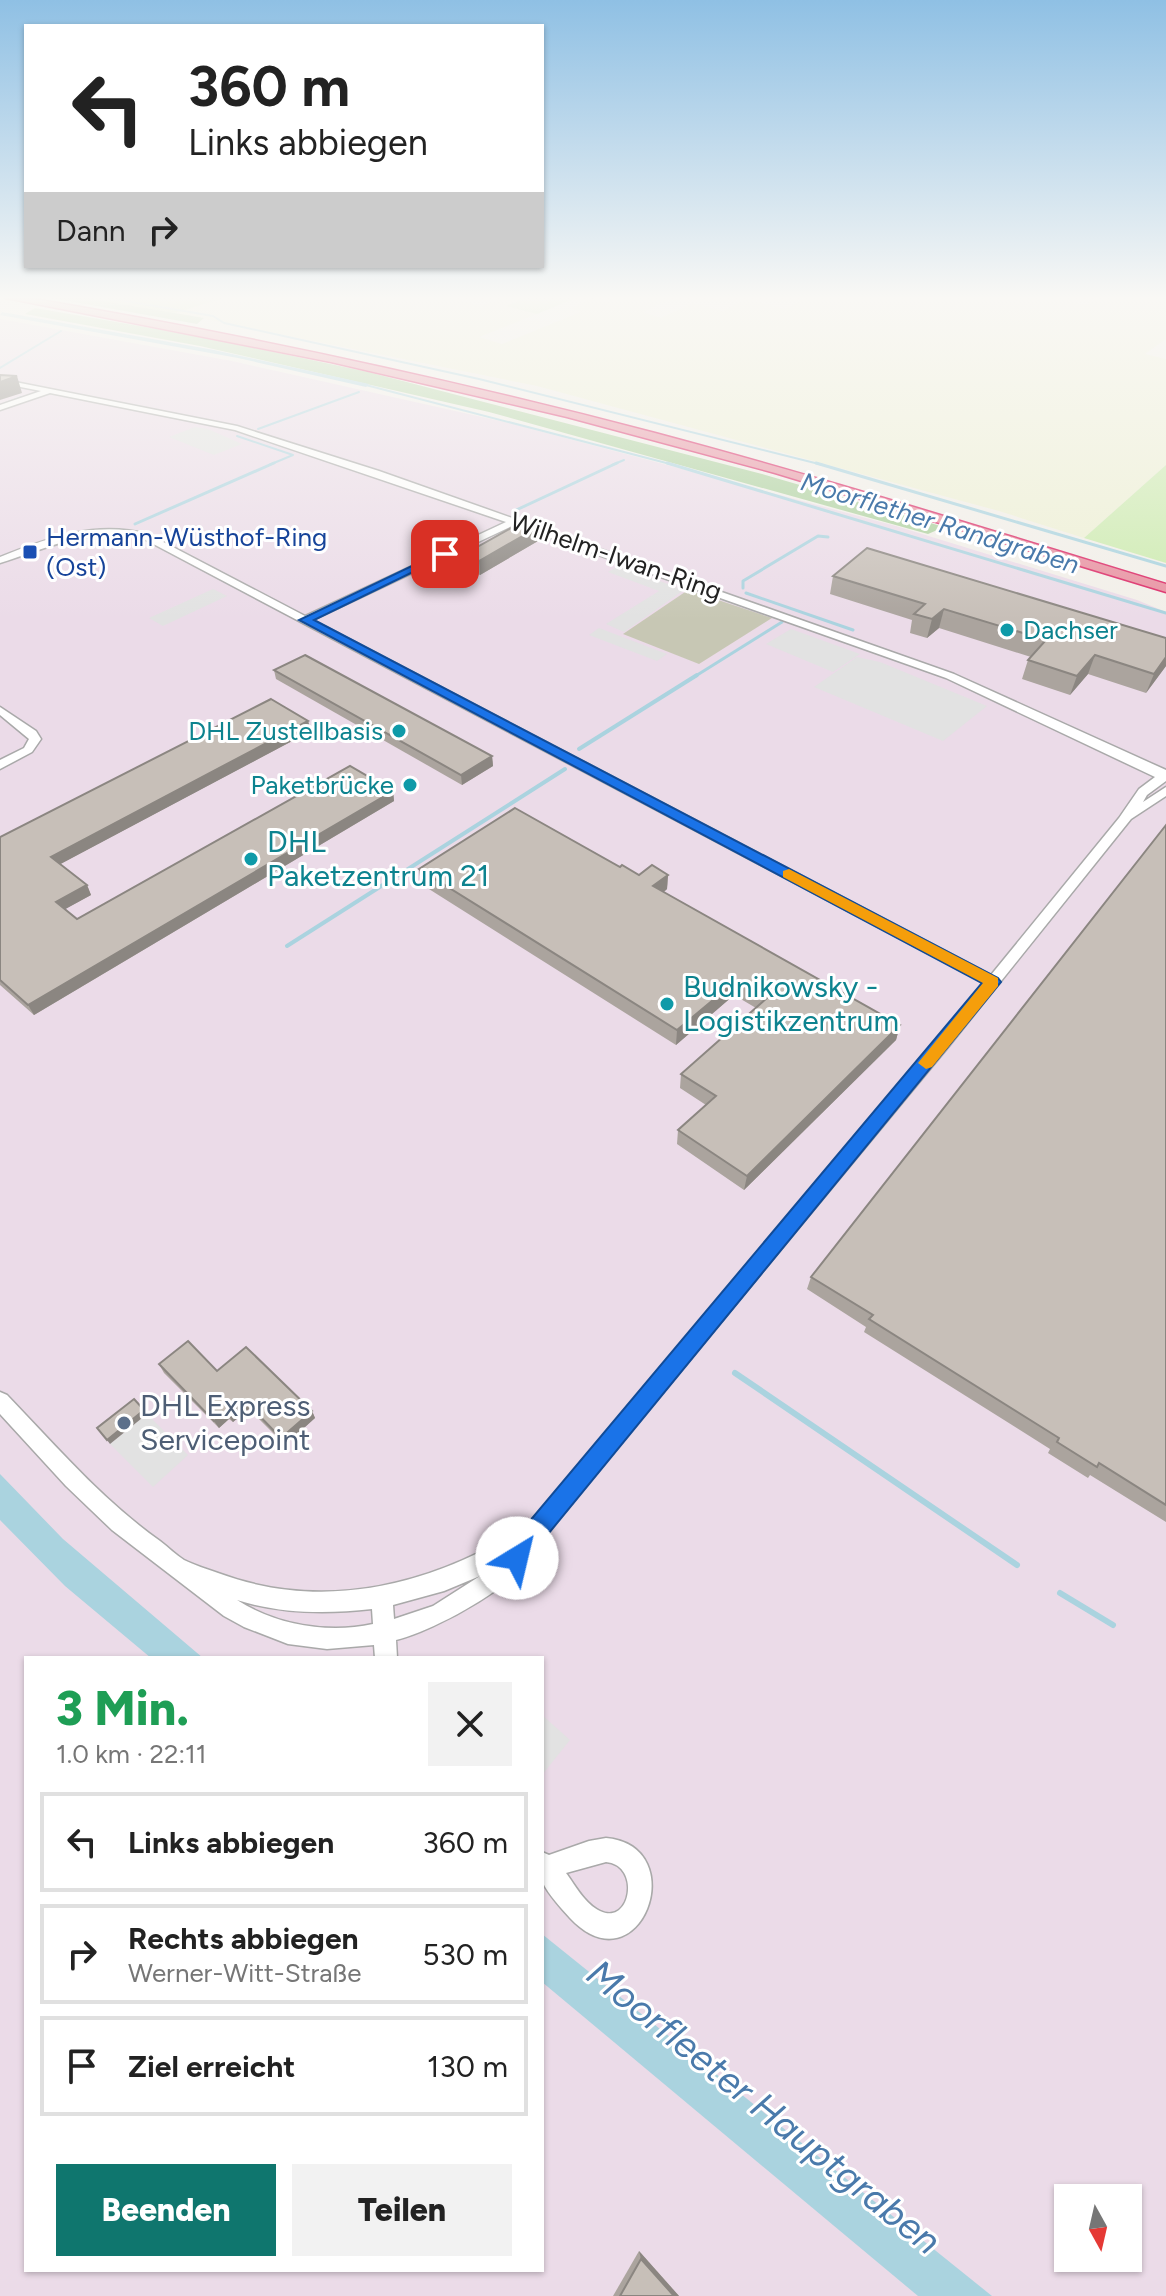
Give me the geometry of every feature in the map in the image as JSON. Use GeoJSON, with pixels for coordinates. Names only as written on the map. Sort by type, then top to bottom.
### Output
{"type":"FeatureCollection","features":[{"type":"Feature","properties":{"kind":"highway"},"geometry":{"type":"LineString","coordinates":[[521,405],[651,436],[1166,588]]}},
{"type":"Feature","properties":{"kind":"highway"},"geometry":{"type":"LineString","coordinates":[[549,405],[621,422],[924,506],[1166,581]]}},
{"type":"Feature","properties":{"kind":"street","name":"Wilhelm-Iwan-Ring"},"geometry":{"type":"LineString","coordinates":[[126,405],[254,432],[515,521],[950,676],[1165,775]]}},
{"type":"Feature","properties":{"kind":"street"},"geometry":{"type":"LineString","coordinates":[[305,620],[515,521]]}},
{"type":"Feature","properties":{"kind":"street"},"geometry":{"type":"LineString","coordinates":[[0,560],[75,534],[130,532],[149,538],[993,982]]}},
{"type":"Feature","properties":{"kind":"street"},"geometry":{"type":"LineString","coordinates":[[0,710],[32,733],[34,741],[24,753],[0,765]]}},
{"type":"Feature","properties":{"kind":"street"},"geometry":{"type":"LineString","coordinates":[[0,1401],[88,1494],[140,1540],[229,1608],[265,1626],[308,1635],[352,1637],[384,1633],[428,1620],[463,1601],[504,1571],[530,1542],[993,982],[1143,792],[1165,775]]}},
{"type":"Feature","properties":{"kind":"street"},"geometry":{"type":"LineString","coordinates":[[1123,821],[1166,791]]}},
{"type":"Feature","properties":{"kind":"street"},"geometry":{"type":"LineString","coordinates":[[177,1567],[240,1591],[270,1598],[312,1602],[382,1597],[406,1592],[467,1570],[506,1551],[536,1531]]}},
{"type":"Feature","properties":{"kind":"street"},"geometry":{"type":"LineString","coordinates":[[382,1597],[386,1656]]}},
{"type":"Feature","properties":{"kind":"shaded area"},"geometry":{"type":"Polygon","coordinates":[[[0,405],[429,405],[513,424],[896,526],[1137,600],[1166,612],[1166,2296],[0,2296],[0,405]]]}},
{"type":"Feature","properties":{"kind":"shaded area"},"geometry":{"type":"Polygon","coordinates":[[[608,405],[1166,405],[1166,465],[1084,538],[999,511],[608,405]]]}},
{"type":"Feature","properties":{"kind":"shaded area"},"geometry":{"type":"Polygon","coordinates":[[[195,427],[208,429],[242,444],[214,455],[169,437],[195,427]]]}},
{"type":"Feature","properties":{"kind":"shaded area"},"geometry":{"type":"Polygon","coordinates":[[[619,566],[684,590],[624,632],[606,624],[659,591],[608,572],[619,566]]]}},
{"type":"Feature","properties":{"kind":"shaded area"},"geometry":{"type":"Polygon","coordinates":[[[213,589],[227,596],[163,626],[149,618],[213,589]]]}},
{"type":"Feature","properties":{"kind":"shaded area"},"geometry":{"type":"Polygon","coordinates":[[[688,590],[772,618],[699,664],[623,634],[688,590]]]}},
{"type":"Feature","properties":{"kind":"shaded area"},"geometry":{"type":"Polygon","coordinates":[[[599,628],[667,654],[657,661],[589,635],[599,628]]]}},
{"type":"Feature","properties":{"kind":"shaded area"},"geometry":{"type":"Polygon","coordinates":[[[791,629],[860,654],[833,672],[766,644],[791,629]]]}},
{"type":"Feature","properties":{"kind":"shaded area"},"geometry":{"type":"Polygon","coordinates":[[[857,657],[880,662],[987,706],[943,741],[814,687],[857,657]]]}},
{"type":"Feature","properties":{"kind":"shaded area"},"geometry":{"type":"Polygon","coordinates":[[[147,1414],[188,1455],[153,1487],[110,1444],[147,1414]]]}},
{"type":"Feature","properties":{"kind":"shaded area"},"geometry":{"type":"Polygon","coordinates":[[[544,1717],[570,1740],[544,1772],[544,1717]]]}},
{"type":"Feature","properties":{"kind":"green space"},"geometry":{"type":"Polygon","coordinates":[[[459,405],[496,405],[762,474],[944,527],[928,534],[459,405]]]}},
{"type":"Feature","properties":{"kind":"green space"},"geometry":{"type":"Polygon","coordinates":[[[1166,465],[1166,563],[1084,538],[1166,465]]]}},
{"type":"Feature","properties":{"kind":"water"},"geometry":{"type":"Polygon","coordinates":[[[0,1474],[63,1539],[201,1656],[149,1656],[65,1586],[0,1520],[0,1474]]]}},
{"type":"Feature","properties":{"kind":"water"},"geometry":{"type":"Polygon","coordinates":[[[544,1936],[992,2296],[918,2296],[544,1984],[544,1936]]]}},
{"type":"Feature","properties":{"kind":"building"},"geometry":{"type":"Polygon","coordinates":[[[522,522],[538,527],[479,561],[463,555],[522,522]]]}},
{"type":"Feature","properties":{"kind":"building"},"geometry":{"type":"Polygon","coordinates":[[[867,548],[1166,638],[1166,657],[1154,674],[1095,655],[1077,676],[1028,660],[1046,640],[944,609],[932,619],[914,614],[925,604],[833,576],[867,548]]]}},
{"type":"Feature","properties":{"kind":"building","name":"DHL Zustellbasis"},"geometry":{"type":"Polygon","coordinates":[[[305,655],[492,756],[461,775],[274,670],[305,655]]]}},
{"type":"Feature","properties":{"kind":"building","name":"DHL Paketzentrum 21"},"geometry":{"type":"Polygon","coordinates":[[[271,699],[308,721],[51,857],[87,885],[56,902],[77,919],[350,766],[393,791],[28,1005],[0,980],[0,837],[271,699]]]}},
{"type":"Feature","properties":{"kind":"building","name":"Budnikowsky - Logistikzentrum"},"geometry":{"type":"Polygon","coordinates":[[[515,808],[639,875],[652,865],[668,875],[653,886],[900,1025],[747,1176],[678,1130],[716,1096],[681,1074],[767,998],[737,980],[677,1030],[419,869],[515,808]]]}},
{"type":"Feature","properties":{"kind":"building"},"geometry":{"type":"Polygon","coordinates":[[[1166,825],[1166,1505],[1099,1463],[1097,1467],[1057,1442],[1059,1438],[869,1319],[873,1315],[811,1277],[1166,825]]]}},
{"type":"Feature","properties":{"kind":"building"},"geometry":{"type":"Polygon","coordinates":[[[188,1341],[217,1371],[246,1347],[312,1411],[281,1438],[245,1401],[228,1415],[225,1412],[214,1421],[159,1364],[188,1341]]]}},
{"type":"Feature","properties":{"kind":"building","name":"DHL Express Servicepoint"},"geometry":{"type":"Polygon","coordinates":[[[134,1399],[144,1410],[107,1440],[97,1428],[134,1399]]]}},
{"type":"Feature","properties":{"kind":"building"},"geometry":{"type":"Polygon","coordinates":[[[641,2259],[674,2296],[620,2296],[641,2259]]]}},
{"type":"Feature","properties":{"kind":"waterway"},"geometry":{"type":"LineString","coordinates":[[258,429],[323,405]]}},
{"type":"Feature","properties":{"kind":"waterway","name":"Moorflether Randgraben"},"geometry":{"type":"LineString","coordinates":[[443,405],[671,464]]}},
{"type":"Feature","properties":{"kind":"waterway"},"geometry":{"type":"LineString","coordinates":[[584,405],[822,465]]}},
{"type":"Feature","properties":{"kind":"waterway"},"geometry":{"type":"LineString","coordinates":[[237,436],[293,455],[269,465]]}},
{"type":"Feature","properties":{"kind":"waterway"},"geometry":{"type":"LineString","coordinates":[[612,465],[624,460]]}},
{"type":"Feature","properties":{"kind":"waterway"},"geometry":{"type":"LineString","coordinates":[[135,524],[274,463]]}},
{"type":"Feature","properties":{"kind":"waterway"},"geometry":{"type":"LineString","coordinates":[[514,511],[617,463]]}},
{"type":"Feature","properties":{"kind":"waterway","name":"Moorflether Randgraben"},"geometry":{"type":"LineString","coordinates":[[667,463],[671,464]]}},
{"type":"Feature","properties":{"kind":"waterway"},"geometry":{"type":"LineString","coordinates":[[816,463],[822,465]]}},
{"type":"Feature","properties":{"kind":"waterway","name":"Moorflether Randgraben"},"geometry":{"type":"LineString","coordinates":[[671,464],[1166,613]]}},
{"type":"Feature","properties":{"kind":"waterway"},"geometry":{"type":"LineString","coordinates":[[822,465],[1166,566]]}},
{"type":"Feature","properties":{"kind":"waterway"},"geometry":{"type":"LineString","coordinates":[[743,588],[743,581],[818,536],[828,537]]}},
{"type":"Feature","properties":{"kind":"waterway"},"geometry":{"type":"LineString","coordinates":[[746,593],[853,630]]}},
{"type":"Feature","properties":{"kind":"waterway"},"geometry":{"type":"LineString","coordinates":[[694,677],[782,622]]}},
{"type":"Feature","properties":{"kind":"waterway"},"geometry":{"type":"LineString","coordinates":[[579,749],[697,675]]}},
{"type":"Feature","properties":{"kind":"waterway"},"geometry":{"type":"LineString","coordinates":[[287,946],[565,769]]}},
{"type":"Feature","properties":{"kind":"waterway"},"geometry":{"type":"LineString","coordinates":[[735,1373],[1017,1565]]}},
{"type":"Feature","properties":{"kind":"waterway"},"geometry":{"type":"LineString","coordinates":[[1060,1593],[1113,1625]]}},
{"type":"Feature","properties":{"kind":"slow traffic"},"geometry":{"type":"LineString","coordinates":[[789,874],[993,982],[926,1063]]}},
{"type":"Feature","properties":{"kind":"place","name":"Hermann-Wüsthof-Ring (Ost)"},"geometry":{"type":"Point","coordinates":[30,552]}},
{"type":"Feature","properties":{"kind":"place","name":"Dachser"},"geometry":{"type":"Point","coordinates":[1007,630]}},
{"type":"Feature","properties":{"kind":"place","name":"DHL Zustellbasis"},"geometry":{"type":"Point","coordinates":[399,731]}},
{"type":"Feature","properties":{"kind":"place","name":"Paketbrücke"},"geometry":{"type":"Point","coordinates":[410,785]}},
{"type":"Feature","properties":{"kind":"place","name":"DHL Paketzentrum 21"},"geometry":{"type":"Point","coordinates":[251,859]}},
{"type":"Feature","properties":{"kind":"place","name":"Budnikowsky - Logistikzentrum"},"geometry":{"type":"Point","coordinates":[667,1004]}},
{"type":"Feature","properties":{"kind":"place","name":"DHL Express Servicepoint"},"geometry":{"type":"Point","coordinates":[124,1423]}},
{"type":"Feature","properties":{"kind":"route"},"geometry":{"type":"LineString","coordinates":[[445,554],[305,620],[993,982],[536,1531],[517,1558]]}},
{"type":"Feature","properties":{"kind":"water label","name":"Moorfleeter Hauptgraben"},"geometry":{"type":"Point","coordinates":[764,2107]}}]}
